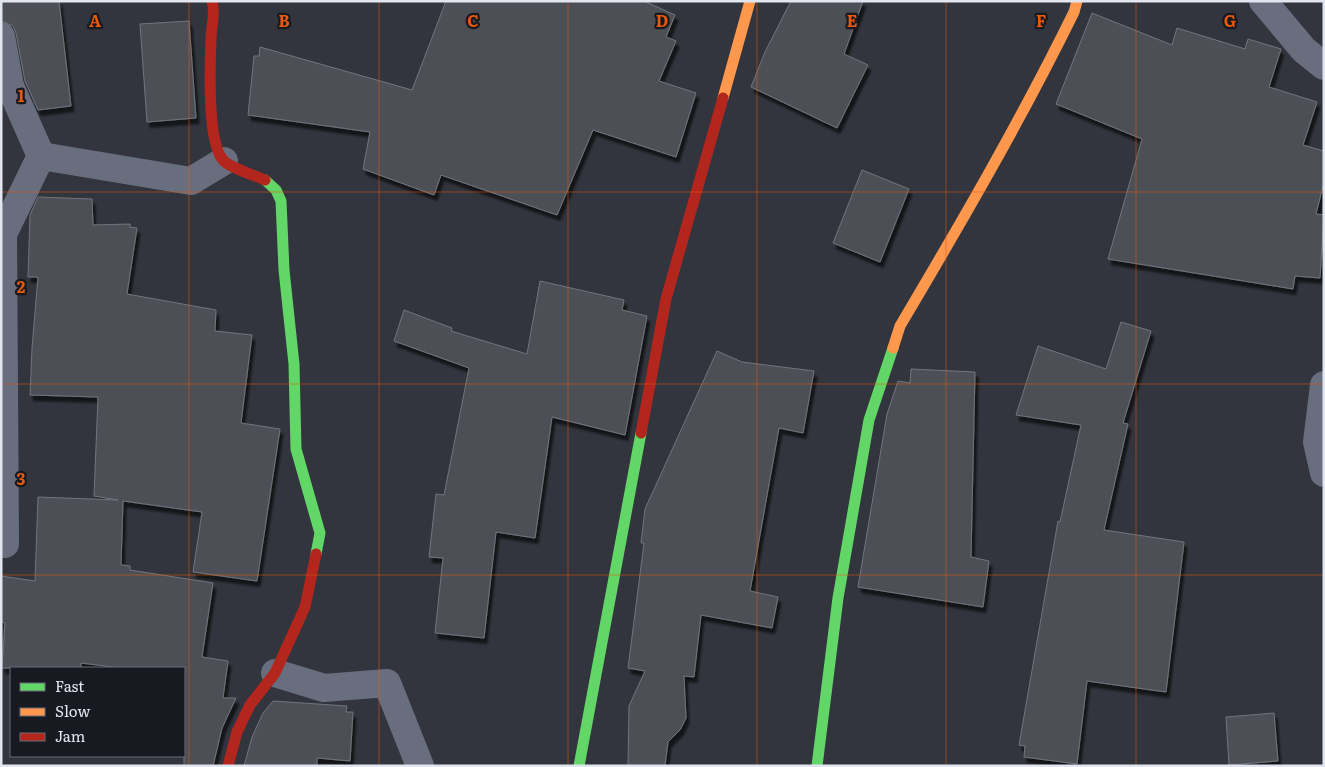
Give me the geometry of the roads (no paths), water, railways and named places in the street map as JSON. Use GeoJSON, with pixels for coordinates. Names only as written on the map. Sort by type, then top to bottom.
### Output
{"type":"FeatureCollection","features":[{"type":"Feature","properties":{"kind":"street"},"geometry":{"type":"LineString","coordinates":[[212,1],[214,7],[211,38],[212,116],[215,146],[224,161],[264,180],[276,190],[281,201],[284,270],[294,364],[296,449],[320,533],[305,607],[274,673],[250,705],[237,732],[228,766]]}},
{"type":"Feature","properties":{"kind":"street"},"geometry":{"type":"LineString","coordinates":[[579,766],[666,299],[750,1]]}},
{"type":"Feature","properties":{"kind":"street"},"geometry":{"type":"LineString","coordinates":[[818,766],[838,598],[869,420],[900,326],[1033,96],[1074,12],[1077,1]]}},
{"type":"Feature","properties":{"kind":"street"},"geometry":{"type":"LineString","coordinates":[[1263,1],[1304,50],[1324,66]]}},
{"type":"Feature","properties":{"kind":"street"},"geometry":{"type":"LineString","coordinates":[[1,36],[10,86],[41,156],[3,234],[5,544]]}},
{"type":"Feature","properties":{"kind":"street"},"geometry":{"type":"LineString","coordinates":[[41,156],[191,181],[224,161]]}},
{"type":"Feature","properties":{"kind":"street"},"geometry":{"type":"LineString","coordinates":[[1324,386],[1317,442],[1324,473]]}},
{"type":"Feature","properties":{"kind":"street"},"geometry":{"type":"LineString","coordinates":[[274,673],[324,688],[387,683],[420,766]]}}]}
